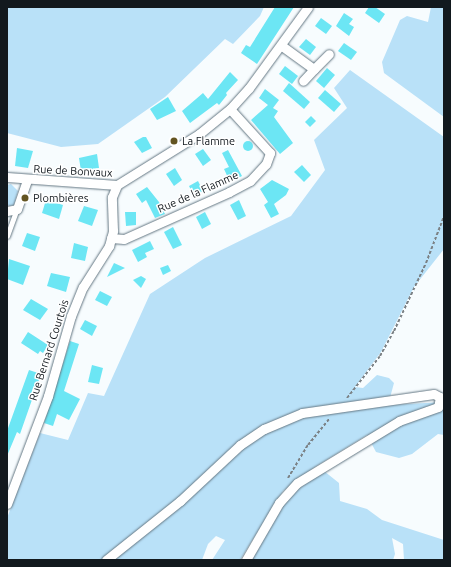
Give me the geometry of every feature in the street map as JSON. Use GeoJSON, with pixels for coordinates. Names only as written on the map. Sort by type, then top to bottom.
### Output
{"type":"FeatureCollection","features":[{"type":"Feature","properties":{"kind":"street"},"geometry":{"type":"LineString","coordinates":[[117,185],[199,134],[230,109],[282,46],[308,7]]}},
{"type":"Feature","properties":{"kind":"street"},"geometry":{"type":"LineString","coordinates":[[282,46],[314,69]]}},
{"type":"Feature","properties":{"kind":"street"},"geometry":{"type":"LineString","coordinates":[[303,81],[329,54]]}},
{"type":"Feature","properties":{"kind":"street","name":"Rue de la Flamme"},"geometry":{"type":"LineString","coordinates":[[111,238],[124,239],[229,192],[250,181],[255,176],[270,158],[270,153],[230,109]]}},
{"type":"Feature","properties":{"kind":"street","name":"Rue de Bonvaux"},"geometry":{"type":"LineString","coordinates":[[7,177],[27,180],[117,185]]}},
{"type":"Feature","properties":{"kind":"street","name":"Rue de Bonvaux"},"geometry":{"type":"LineString","coordinates":[[16,209],[27,180]]}},
{"type":"Feature","properties":{"kind":"street","name":"Rue Bernard Courtois"},"geometry":{"type":"LineString","coordinates":[[7,504],[48,396],[71,316],[83,288],[105,255],[111,238],[112,197],[117,185]]}},
{"type":"Feature","properties":{"kind":"street"},"geometry":{"type":"LineString","coordinates":[[7,211],[16,209]]}},
{"type":"Feature","properties":{"kind":"street"},"geometry":{"type":"LineString","coordinates":[[106,560],[180,501],[240,445],[259,433],[302,413],[434,394],[440,397],[441,403],[438,407],[399,421],[298,484],[279,503],[246,560]]}},
{"type":"Feature","properties":{"kind":"lane"},"geometry":{"type":"LineString","coordinates":[[7,236],[16,209]]}},
{"type":"Feature","properties":{"kind":"path"},"geometry":{"type":"LineString","coordinates":[[287,479],[308,445],[380,356],[426,263],[444,216]]}},
{"type":"Feature","properties":{"kind":"shaded area"},"geometry":{"type":"Polygon","coordinates":[[[7,7],[264,7],[260,16],[233,44],[225,39],[165,97],[98,144],[61,147],[7,133],[7,7]]]}},
{"type":"Feature","properties":{"kind":"shaded area"},"geometry":{"type":"Polygon","coordinates":[[[431,7],[444,7],[444,117],[384,73],[382,62],[400,20],[407,16],[428,22],[431,7]]]}},
{"type":"Feature","properties":{"kind":"shaded area"},"geometry":{"type":"Polygon","coordinates":[[[350,70],[444,137],[444,249],[414,287],[381,352],[355,387],[363,388],[377,375],[389,378],[394,383],[388,405],[444,402],[444,435],[438,434],[412,454],[399,458],[376,452],[367,435],[315,467],[283,491],[240,560],[212,560],[225,540],[216,536],[208,544],[202,560],[7,560],[7,518],[40,433],[68,440],[88,393],[104,396],[150,294],[205,258],[291,216],[325,170],[314,140],[347,108],[334,88],[350,70]]]}},
{"type":"Feature","properties":{"kind":"shaded area"},"geometry":{"type":"Polygon","coordinates":[[[11,184],[18,191],[14,205],[10,206],[7,205],[7,185],[11,184]]]}},
{"type":"Feature","properties":{"kind":"shaded area"},"geometry":{"type":"Polygon","coordinates":[[[324,471],[339,483],[340,501],[367,509],[382,520],[444,540],[444,560],[404,560],[403,544],[392,538],[395,554],[393,560],[250,560],[271,521],[294,492],[324,471]]]}},
{"type":"Feature","properties":{"kind":"building"},"geometry":{"type":"Polygon","coordinates":[[[275,7],[294,7],[257,64],[241,53],[246,45],[250,47],[275,7]]]}},
{"type":"Feature","properties":{"kind":"building"},"geometry":{"type":"Polygon","coordinates":[[[369,7],[375,7],[385,14],[379,23],[365,13],[369,7]]]}},
{"type":"Feature","properties":{"kind":"building"},"geometry":{"type":"Polygon","coordinates":[[[344,13],[353,19],[349,24],[354,27],[349,36],[336,26],[344,13]]]}},
{"type":"Feature","properties":{"kind":"building"},"geometry":{"type":"Polygon","coordinates":[[[321,18],[332,26],[326,34],[315,26],[321,18]]]}},
{"type":"Feature","properties":{"kind":"building"},"geometry":{"type":"Polygon","coordinates":[[[306,39],[316,47],[310,55],[299,47],[306,39]]]}},
{"type":"Feature","properties":{"kind":"building"},"geometry":{"type":"Polygon","coordinates":[[[344,43],[357,52],[351,60],[338,51],[344,43]]]}},
{"type":"Feature","properties":{"kind":"building"},"geometry":{"type":"Polygon","coordinates":[[[285,66],[298,76],[292,84],[279,74],[285,66]]]}},
{"type":"Feature","properties":{"kind":"building"},"geometry":{"type":"Polygon","coordinates":[[[327,68],[335,75],[324,88],[316,81],[327,68]]]}},
{"type":"Feature","properties":{"kind":"building"},"geometry":{"type":"Polygon","coordinates":[[[230,72],[238,80],[226,93],[227,95],[219,105],[217,103],[190,123],[182,111],[203,93],[208,99],[230,72]]]}},
{"type":"Feature","properties":{"kind":"building"},"geometry":{"type":"Polygon","coordinates":[[[289,83],[310,102],[304,109],[283,91],[289,83]]]}},
{"type":"Feature","properties":{"kind":"building"},"geometry":{"type":"Polygon","coordinates":[[[265,89],[279,100],[273,108],[278,111],[274,117],[293,143],[280,154],[251,120],[268,105],[259,98],[265,89]]]}},
{"type":"Feature","properties":{"kind":"building"},"geometry":{"type":"Polygon","coordinates":[[[325,90],[341,104],[334,112],[318,98],[325,90]]]}},
{"type":"Feature","properties":{"kind":"building"},"geometry":{"type":"Polygon","coordinates":[[[168,97],[176,111],[157,120],[150,109],[168,97]]]}},
{"type":"Feature","properties":{"kind":"building"},"geometry":{"type":"Polygon","coordinates":[[[311,116],[316,121],[310,127],[305,122],[311,116]]]}},
{"type":"Feature","properties":{"kind":"building"},"geometry":{"type":"Polygon","coordinates":[[[146,137],[152,148],[142,153],[134,142],[146,137]]]}},
{"type":"Feature","properties":{"kind":"building"},"geometry":{"type":"Polygon","coordinates":[[[246,141],[250,141],[252,142],[252,150],[246,151],[243,148],[243,144],[246,141]]]}},
{"type":"Feature","properties":{"kind":"building"},"geometry":{"type":"Polygon","coordinates":[[[17,148],[33,151],[28,168],[15,166],[17,148]]]}},
{"type":"Feature","properties":{"kind":"building"},"geometry":{"type":"Polygon","coordinates":[[[203,149],[211,160],[203,166],[195,154],[203,149]]]}},
{"type":"Feature","properties":{"kind":"building"},"geometry":{"type":"Polygon","coordinates":[[[228,150],[242,176],[230,182],[224,169],[229,167],[222,153],[228,150]]]}},
{"type":"Feature","properties":{"kind":"building"},"geometry":{"type":"Polygon","coordinates":[[[97,154],[99,168],[81,171],[79,158],[97,154]]]}},
{"type":"Feature","properties":{"kind":"building"},"geometry":{"type":"Polygon","coordinates":[[[302,165],[311,175],[304,182],[294,172],[302,165]]]}},
{"type":"Feature","properties":{"kind":"building"},"geometry":{"type":"Polygon","coordinates":[[[175,168],[182,180],[174,186],[166,174],[175,168]]]}},
{"type":"Feature","properties":{"kind":"building"},"geometry":{"type":"Polygon","coordinates":[[[272,180],[289,189],[286,195],[274,204],[279,214],[271,218],[264,205],[268,202],[260,189],[272,180]]]}},
{"type":"Feature","properties":{"kind":"building"},"geometry":{"type":"Polygon","coordinates":[[[198,181],[203,191],[194,196],[189,186],[198,181]]]}},
{"type":"Feature","properties":{"kind":"building"},"geometry":{"type":"Polygon","coordinates":[[[147,187],[159,202],[165,214],[155,218],[146,200],[142,203],[136,194],[147,187]]]}},
{"type":"Feature","properties":{"kind":"building"},"geometry":{"type":"Polygon","coordinates":[[[46,200],[63,205],[59,219],[42,213],[46,200]]]}},
{"type":"Feature","properties":{"kind":"building"},"geometry":{"type":"Polygon","coordinates":[[[239,200],[246,216],[238,220],[230,205],[239,200]]]}},
{"type":"Feature","properties":{"kind":"building"},"geometry":{"type":"Polygon","coordinates":[[[84,206],[98,210],[92,226],[78,221],[84,206]]]}},
{"type":"Feature","properties":{"kind":"building"},"geometry":{"type":"Polygon","coordinates":[[[125,212],[136,212],[136,225],[126,226],[125,212]]]}},
{"type":"Feature","properties":{"kind":"building"},"geometry":{"type":"Polygon","coordinates":[[[205,212],[211,224],[202,229],[196,217],[205,212]]]}},
{"type":"Feature","properties":{"kind":"building"},"geometry":{"type":"Polygon","coordinates":[[[173,227],[182,245],[173,249],[164,232],[173,227]]]}},
{"type":"Feature","properties":{"kind":"building"},"geometry":{"type":"Polygon","coordinates":[[[27,233],[40,237],[35,251],[22,246],[27,233]]]}},
{"type":"Feature","properties":{"kind":"building"},"geometry":{"type":"Polygon","coordinates":[[[150,241],[154,249],[145,253],[147,257],[138,262],[132,250],[150,241]]]}},
{"type":"Feature","properties":{"kind":"building"},"geometry":{"type":"Polygon","coordinates":[[[74,243],[88,247],[85,261],[71,258],[74,243]]]}},
{"type":"Feature","properties":{"kind":"building"},"geometry":{"type":"Polygon","coordinates":[[[9,259],[30,266],[23,285],[7,279],[9,259]]]}},
{"type":"Feature","properties":{"kind":"building"},"geometry":{"type":"Polygon","coordinates":[[[114,263],[125,268],[107,277],[114,263]]]}},
{"type":"Feature","properties":{"kind":"building"},"geometry":{"type":"Polygon","coordinates":[[[168,265],[171,271],[163,275],[160,268],[168,265]]]}},
{"type":"Feature","properties":{"kind":"building"},"geometry":{"type":"Polygon","coordinates":[[[51,273],[70,277],[66,292],[47,286],[51,273]]]}},
{"type":"Feature","properties":{"kind":"building"},"geometry":{"type":"Polygon","coordinates":[[[141,276],[146,279],[141,288],[133,280],[141,276]]]}},
{"type":"Feature","properties":{"kind":"building"},"geometry":{"type":"Polygon","coordinates":[[[100,291],[112,297],[107,306],[95,300],[100,291]]]}},
{"type":"Feature","properties":{"kind":"building"},"geometry":{"type":"Polygon","coordinates":[[[31,299],[48,309],[40,320],[23,310],[31,299]]]}},
{"type":"Feature","properties":{"kind":"building"},"geometry":{"type":"Polygon","coordinates":[[[85,320],[97,326],[92,336],[80,329],[85,320]]]}},
{"type":"Feature","properties":{"kind":"building"},"geometry":{"type":"Polygon","coordinates":[[[28,332],[48,345],[43,353],[40,351],[38,354],[21,343],[28,332]]]}},
{"type":"Feature","properties":{"kind":"building"},"geometry":{"type":"Polygon","coordinates":[[[70,341],[79,344],[64,391],[80,399],[69,420],[57,414],[53,426],[44,423],[70,341]]]}},
{"type":"Feature","properties":{"kind":"building"},"geometry":{"type":"Polygon","coordinates":[[[92,365],[103,368],[99,384],[88,382],[92,365]]]}},
{"type":"Feature","properties":{"kind":"building"},"geometry":{"type":"Polygon","coordinates":[[[29,370],[41,374],[20,434],[17,432],[7,456],[7,431],[29,370]]]}},
{"type":"Feature","properties":{"kind":"place","name":"La Flamme"},"geometry":{"type":"Point","coordinates":[174,141]}},
{"type":"Feature","properties":{"kind":"place","name":"Plombières"},"geometry":{"type":"Point","coordinates":[25,198]}}]}
